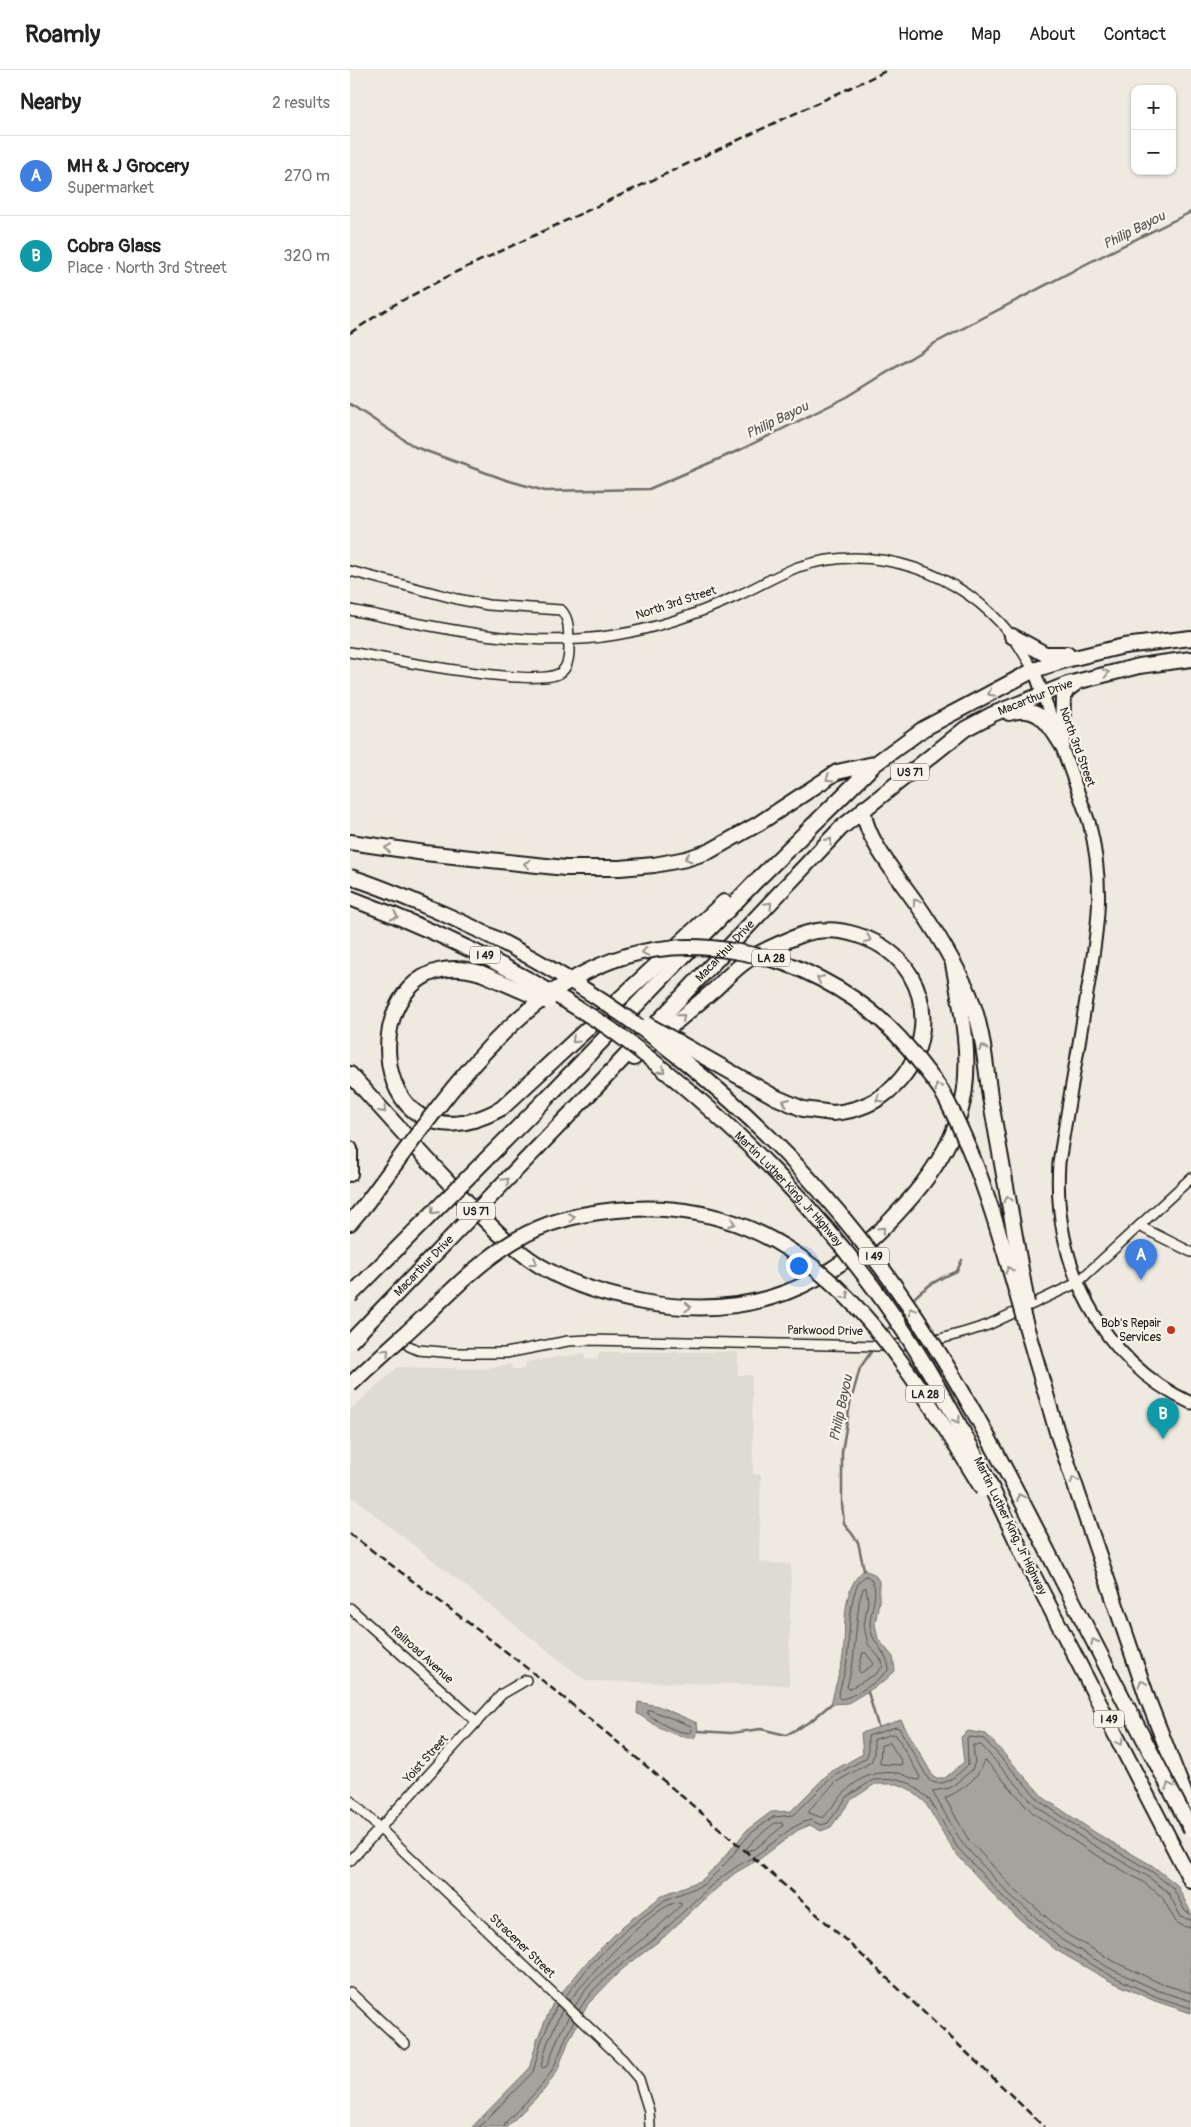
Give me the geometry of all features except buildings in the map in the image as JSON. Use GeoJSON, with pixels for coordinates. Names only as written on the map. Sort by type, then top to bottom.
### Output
{"type":"FeatureCollection","features":[{"type":"Feature","properties":{"kind":"highway"},"geometry":{"type":"LineString","coordinates":[[1012,636],[1037,651],[1055,655],[1147,642]]}},
{"type":"Feature","properties":{"kind":"highway","name":"Macarthur Drive"},"geometry":{"type":"LineString","coordinates":[[350,1296],[543,1102],[756,881],[875,764],[923,729],[1034,670],[1093,652],[1147,642],[1191,638]]}},
{"type":"Feature","properties":{"kind":"highway","name":"Macarthur Drive"},"geometry":{"type":"LineString","coordinates":[[350,1342],[602,1081],[841,828],[864,808],[965,728],[993,714],[1043,693],[1082,680],[1165,662],[1191,659]]}},
{"type":"Feature","properties":{"kind":"highway"},"geometry":{"type":"LineString","coordinates":[[1062,745],[1061,714],[1063,697],[1066,690],[1082,680]]}},
{"type":"Feature","properties":{"kind":"highway"},"geometry":{"type":"LineString","coordinates":[[965,728],[1016,711],[1026,710],[1042,718],[1062,745]]}},
{"type":"Feature","properties":{"kind":"highway"},"geometry":{"type":"LineString","coordinates":[[350,842],[426,853],[565,868],[654,866],[710,851],[732,840],[838,772],[875,764]]}},
{"type":"Feature","properties":{"kind":"highway"},"geometry":{"type":"LineString","coordinates":[[864,808],[864,821],[874,842],[927,918],[966,987],[979,1025],[1038,1367],[1057,1432],[1148,1700],[1191,1810]]}},
{"type":"Feature","properties":{"kind":"highway","name":"Martin Luther King, Jr Highway"},"geometry":{"type":"LineString","coordinates":[[350,876],[407,898],[488,934],[559,973],[615,1008],[752,1119],[843,1217],[888,1275],[947,1364],[988,1434],[1191,1829]]}},
{"type":"Feature","properties":{"kind":"highway"},"geometry":{"type":"LineString","coordinates":[[611,1029],[481,973],[456,968],[440,969],[422,974],[408,982],[394,995],[380,1023],[379,1059],[383,1075],[391,1090],[401,1103],[413,1113],[431,1121],[447,1123],[468,1122],[483,1118],[502,1108],[727,899],[756,881]]}},
{"type":"Feature","properties":{"kind":"highway","name":"Martin Luther King, Jr Highway"},"geometry":{"type":"LineString","coordinates":[[350,898],[481,953],[523,975],[611,1029],[682,1086],[766,1162],[827,1229],[858,1267],[910,1340],[946,1401],[1191,1881]]}},
{"type":"Feature","properties":{"kind":"highway"},"geometry":{"type":"LineString","coordinates":[[602,1081],[624,1067],[751,958],[802,935],[821,930],[839,930],[876,942],[896,958],[912,979],[918,992],[922,1018],[918,1048],[913,1061],[895,1086],[872,1104],[833,1113],[803,1109],[782,1101],[666,1035],[615,1008]]}},
{"type":"Feature","properties":{"kind":"highway","name":"LA 28"},"geometry":{"type":"LineString","coordinates":[[350,1223],[459,1079],[504,1032],[560,986],[591,969],[629,955],[663,949],[694,946],[771,958],[818,977],[859,1002],[904,1040],[940,1088],[966,1141],[981,1178],[1038,1367]]}},
{"type":"Feature","properties":{"kind":"highway"},"geometry":{"type":"LineString","coordinates":[[350,1074],[440,1174],[491,1226],[518,1250],[549,1271],[599,1292],[663,1306],[692,1308],[746,1304],[784,1295],[805,1285],[861,1249],[905,1205],[937,1162],[948,1143],[961,1112],[964,1090],[965,1036],[953,964]]}},
{"type":"Feature","properties":{"kind":"highway"},"geometry":{"type":"LineString","coordinates":[[350,1149],[350,1174]]}},
{"type":"Feature","properties":{"kind":"highway","name":"LA 28"},"geometry":{"type":"LineString","coordinates":[[350,1385],[460,1282],[514,1240],[565,1218],[592,1213],[646,1208],[699,1213],[725,1220],[755,1232],[797,1253],[817,1268],[852,1302],[893,1350],[924,1393],[1025,1559]]}},
{"type":"Feature","properties":{"kind":"main road","name":"North 3rd Street"},"geometry":{"type":"LineString","coordinates":[[1034,670],[1082,801],[1095,846],[1100,893],[1096,941],[1062,1147],[1058,1185],[1062,1229],[1077,1283],[1103,1330],[1125,1356],[1151,1380],[1191,1403]]}},
{"type":"Feature","properties":{"kind":"street","name":"North 3rd Street"},"geometry":{"type":"LineString","coordinates":[[350,610],[481,635],[539,640],[615,635],[669,623],[718,604],[798,568],[849,558],[883,560],[938,576],[960,588],[979,603],[1012,636],[1034,670]]}},
{"type":"Feature","properties":{"kind":"street"},"geometry":{"type":"LineString","coordinates":[[350,571],[473,602],[560,610],[565,614],[568,622],[569,654],[566,668],[554,676],[544,677],[472,673],[350,652]]}},
{"type":"Feature","properties":{"kind":"street","name":"Parkwood Drive"},"geometry":{"type":"LineString","coordinates":[[409,1346],[418,1350],[454,1353],[506,1353],[568,1341],[589,1340],[879,1346],[925,1343],[988,1325],[1077,1283],[1191,1178]]}},
{"type":"Feature","properties":{"kind":"street"},"geometry":{"type":"LineString","coordinates":[[1138,1226],[1191,1252]]}},
{"type":"Feature","properties":{"kind":"street","name":"Railroad Avenue"},"geometry":{"type":"LineString","coordinates":[[350,1608],[478,1722]]}},
{"type":"Feature","properties":{"kind":"street","name":"Yoist Street"},"geometry":{"type":"LineString","coordinates":[[350,1861],[502,1694],[526,1680]]}},
{"type":"Feature","properties":{"kind":"street","name":"Stracener Street"},"geometry":{"type":"LineString","coordinates":[[350,1800],[622,2059],[639,2079],[648,2111],[650,2127]]}},
{"type":"Feature","properties":{"kind":"street"},"geometry":{"type":"LineString","coordinates":[[350,1992],[405,2044]]}},
{"type":"Feature","properties":{"kind":"shaded area"},"geometry":{"type":"Polygon","coordinates":[[[599,1352],[738,1352],[738,1375],[752,1375],[753,1474],[761,1475],[759,1563],[791,1564],[789,1685],[586,1681],[350,1495],[350,1410],[398,1367],[484,1369],[511,1364],[512,1369],[524,1369],[527,1362],[585,1353],[585,1360],[598,1359],[599,1352]]]}},
{"type":"Feature","properties":{"kind":"water"},"geometry":{"type":"Polygon","coordinates":[[[864,1570],[874,1574],[879,1581],[879,1601],[875,1624],[878,1639],[893,1657],[895,1671],[883,1682],[848,1703],[831,1704],[844,1651],[847,1601],[850,1589],[864,1570]]]}},
{"type":"Feature","properties":{"kind":"water"},"geometry":{"type":"Polygon","coordinates":[[[638,1702],[658,1706],[697,1723],[698,1731],[694,1738],[664,1730],[637,1713],[638,1702]]]}},
{"type":"Feature","properties":{"kind":"water"},"geometry":{"type":"Polygon","coordinates":[[[901,1720],[934,1778],[945,1778],[964,1762],[961,1737],[968,1731],[986,1734],[1044,1798],[1096,1833],[1153,1866],[1177,1885],[1191,1913],[1191,2013],[1155,2001],[1108,1980],[1056,1950],[1002,1904],[953,1850],[925,1802],[909,1789],[898,1784],[875,1784],[851,1800],[831,1827],[821,1831],[810,1825],[798,1830],[761,1858],[735,1873],[703,1900],[664,1937],[620,1971],[588,2004],[569,2040],[557,2071],[544,2090],[507,2127],[472,2127],[529,2069],[537,2040],[553,2003],[587,1962],[624,1925],[663,1895],[702,1880],[747,1830],[771,1812],[791,1811],[829,1773],[863,1754],[861,1733],[901,1720]]]}},
{"type":"Feature","properties":{"kind":"waterway","name":"Philip Bayou"},"geometry":{"type":"LineString","coordinates":[[350,404],[415,447],[506,480],[545,491],[649,489],[742,449],[847,397],[935,343],[1086,264],[1191,212]]}},
{"type":"Feature","properties":{"kind":"waterway","name":"Philip Bayou"},"geometry":{"type":"LineString","coordinates":[[911,1301],[932,1283],[957,1271],[962,1260]]}},
{"type":"Feature","properties":{"kind":"waterway","name":"Philip Bayou"},"geometry":{"type":"LineString","coordinates":[[885,1332],[893,1323]]}},
{"type":"Feature","properties":{"kind":"waterway","name":"Philip Bayou"},"geometry":{"type":"LineString","coordinates":[[864,1570],[858,1542],[844,1523],[842,1452],[850,1404],[860,1368],[873,1349]]}},
{"type":"Feature","properties":{"kind":"waterway","name":"Philip Bayou"},"geometry":{"type":"LineString","coordinates":[[868,1692],[878,1726]]}},
{"type":"Feature","properties":{"kind":"waterway"},"geometry":{"type":"LineString","coordinates":[[698,1731],[731,1733],[761,1729],[786,1735],[811,1721],[831,1704]]}},
{"type":"Feature","properties":{"kind":"railway"},"geometry":{"type":"LineString","coordinates":[[350,333],[390,307],[456,272],[888,70]]}},
{"type":"Feature","properties":{"kind":"railway"},"geometry":{"type":"LineString","coordinates":[[350,1534],[518,1661],[654,1772],[852,1946],[1044,2127]]}},
{"type":"Feature","properties":{"kind":"place","name":"MH & J Grocery"},"geometry":{"type":"Point","coordinates":[1141,1280]}},
{"type":"Feature","properties":{"kind":"place","name":"Bob's Repair Services"},"geometry":{"type":"Point","coordinates":[1171,1330]}},
{"type":"Feature","properties":{"kind":"place","name":"Cobra Glass"},"geometry":{"type":"Point","coordinates":[1163,1439]}}]}
